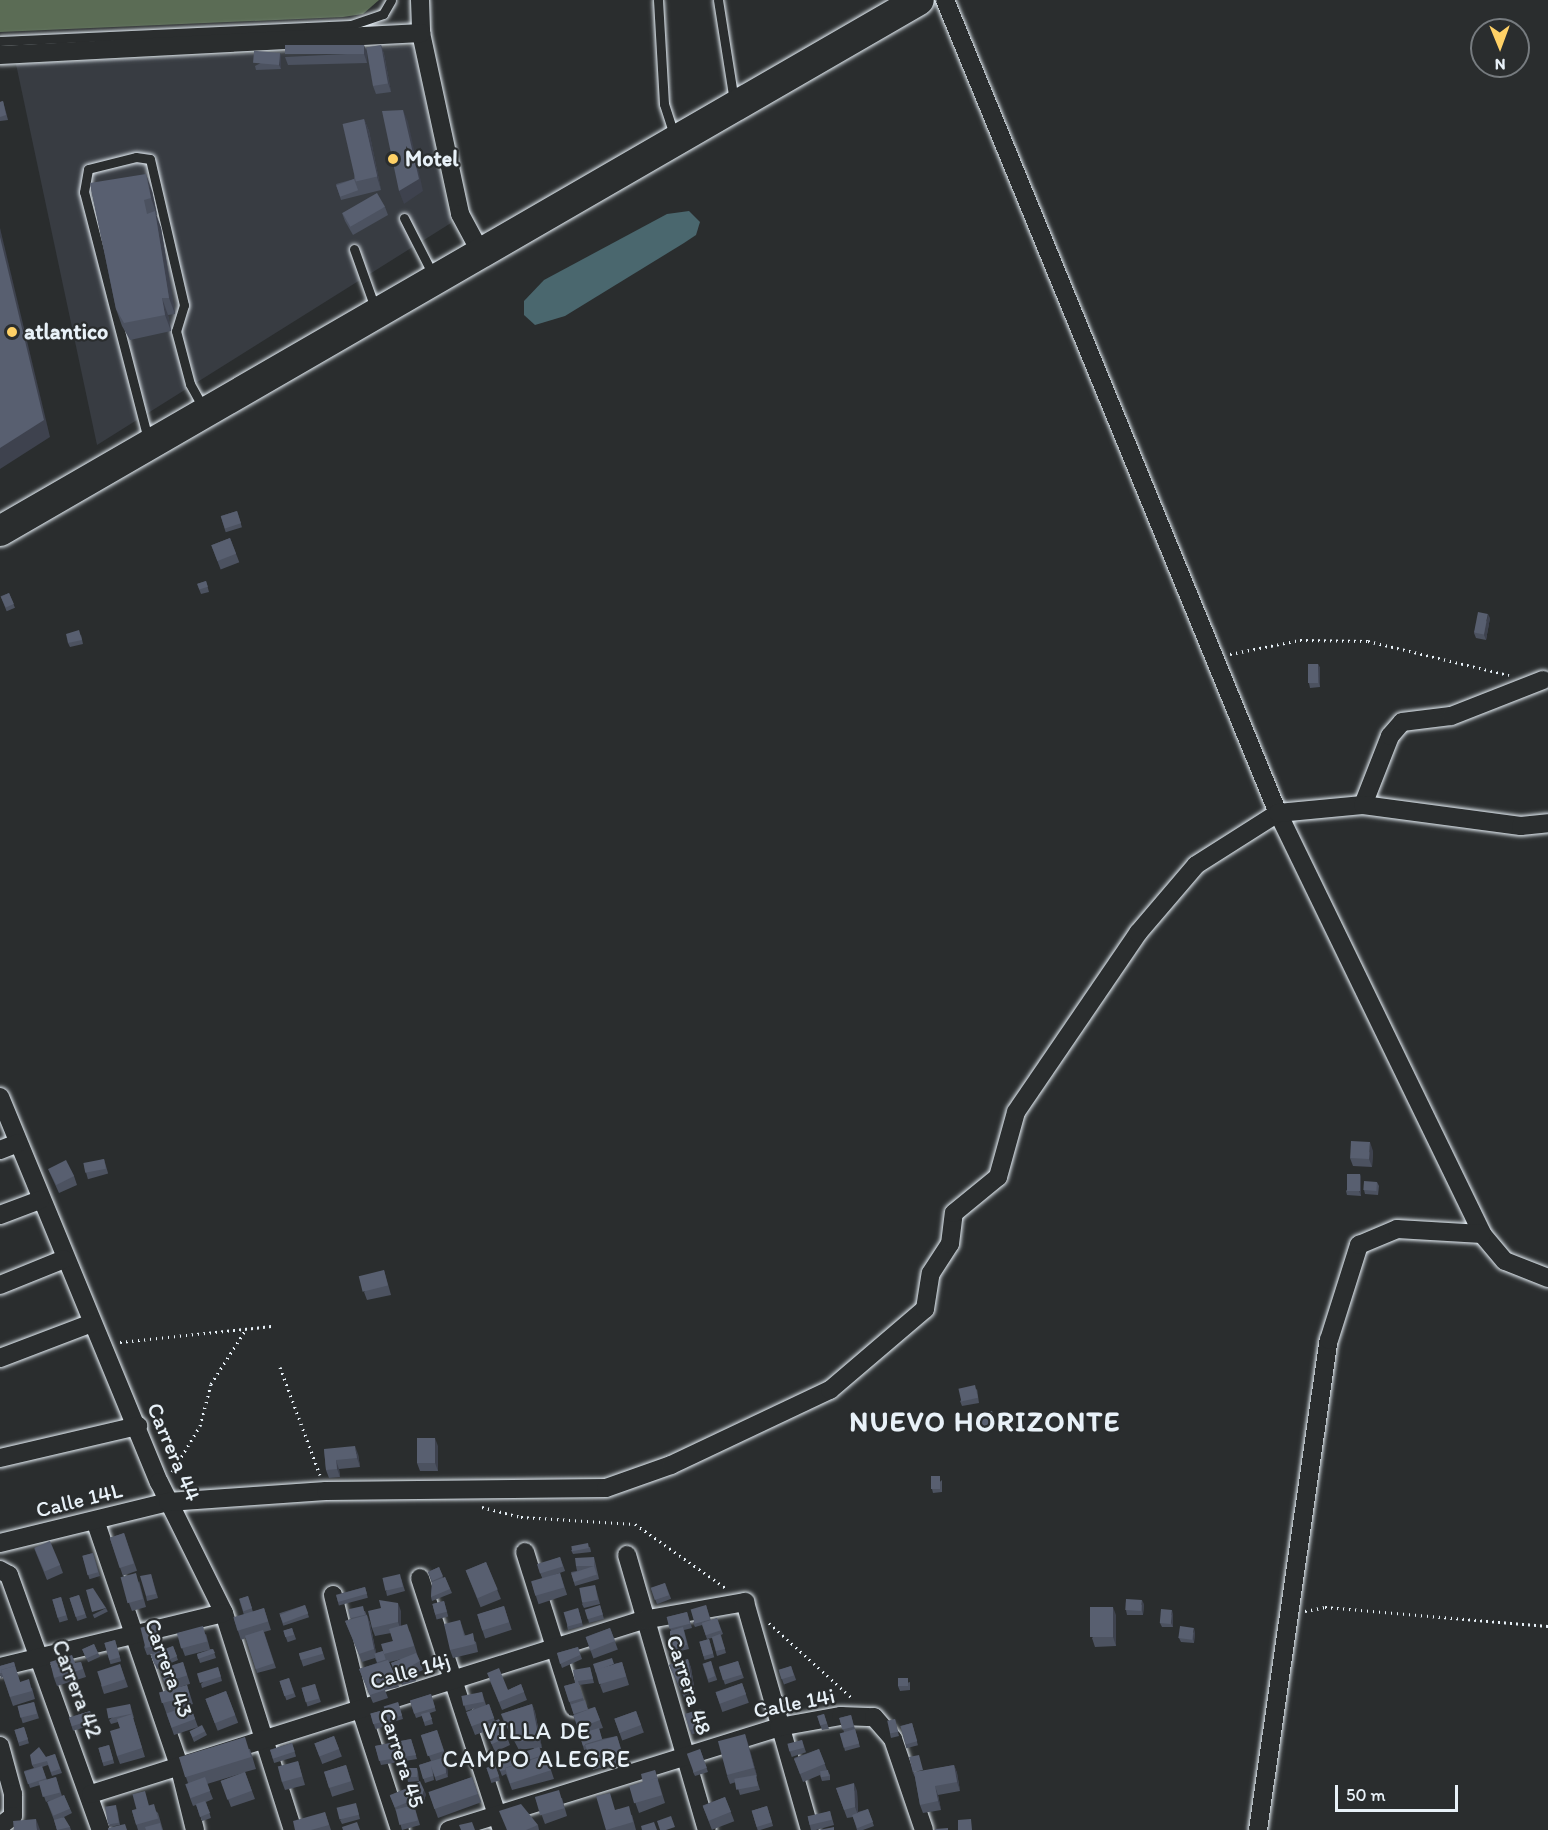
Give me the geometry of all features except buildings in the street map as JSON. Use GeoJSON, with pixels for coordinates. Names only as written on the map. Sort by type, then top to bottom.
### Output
{"type":"FeatureCollection","features":[{"type":"Feature","properties":{"kind":"highway"},"geometry":{"type":"LineString","coordinates":[[0,531],[919,0]]}},
{"type":"Feature","properties":{"kind":"street"},"geometry":{"type":"LineString","coordinates":[[420,0],[421,33],[460,214],[482,253]]}},
{"type":"Feature","properties":{"kind":"street"},"geometry":{"type":"LineString","coordinates":[[945,0],[1278,813],[1482,1234],[1505,1261],[1548,1278]]}},
{"type":"Feature","properties":{"kind":"street"},"geometry":{"type":"LineString","coordinates":[[0,55],[421,33]]}},
{"type":"Feature","properties":{"kind":"street"},"geometry":{"type":"LineString","coordinates":[[1364,805],[1390,736],[1402,723],[1451,716],[1543,680]]}},
{"type":"Feature","properties":{"kind":"street"},"geometry":{"type":"LineString","coordinates":[[1278,813],[1364,805],[1521,826],[1548,823]]}},
{"type":"Feature","properties":{"kind":"street","name":"Calle 14L"},"geometry":{"type":"LineString","coordinates":[[0,1543],[96,1523],[168,1502],[326,1491],[606,1488],[671,1465],[830,1390],[925,1309],[931,1273],[950,1244],[954,1213],[998,1177],[1016,1112],[1138,933],[1196,866],[1278,813]]}},
{"type":"Feature","properties":{"kind":"street","name":"Carrera 44"},"geometry":{"type":"LineString","coordinates":[[0,1096],[64,1259],[138,1426],[159,1482],[225,1613],[266,1737],[293,1830]]}},
{"type":"Feature","properties":{"kind":"street"},"geometry":{"type":"LineString","coordinates":[[0,1150],[18,1143]]}},
{"type":"Feature","properties":{"kind":"street"},"geometry":{"type":"LineString","coordinates":[[0,1215],[40,1200]]}},
{"type":"Feature","properties":{"kind":"street"},"geometry":{"type":"LineString","coordinates":[[1258,1830],[1329,1340],[1359,1245],[1397,1229],[1482,1234]]}},
{"type":"Feature","properties":{"kind":"street"},"geometry":{"type":"LineString","coordinates":[[0,1285],[64,1259]]}},
{"type":"Feature","properties":{"kind":"street"},"geometry":{"type":"LineString","coordinates":[[0,1358],[92,1323]]}},
{"type":"Feature","properties":{"kind":"street"},"geometry":{"type":"LineString","coordinates":[[0,1458],[138,1426]]}},
{"type":"Feature","properties":{"kind":"street","name":"Carrera 43"},"geometry":{"type":"LineString","coordinates":[[96,1523],[130,1632],[180,1769],[195,1830]]}},
{"type":"Feature","properties":{"kind":"street"},"geometry":{"type":"LineString","coordinates":[[525,1552],[581,1728]]}},
{"type":"Feature","properties":{"kind":"street","name":"Carrera 48"},"geometry":{"type":"LineString","coordinates":[[627,1555],[642,1620],[687,1754],[707,1830]]}},
{"type":"Feature","properties":{"kind":"street","name":"Carrera 42"},"geometry":{"type":"LineString","coordinates":[[0,1570],[9,1575],[91,1794],[101,1830]]}},
{"type":"Feature","properties":{"kind":"street"},"geometry":{"type":"LineString","coordinates":[[420,1578],[499,1822]]}},
{"type":"Feature","properties":{"kind":"street","name":"Carrera 45"},"geometry":{"type":"LineString","coordinates":[[333,1595],[361,1710],[400,1830]]}},
{"type":"Feature","properties":{"kind":"street"},"geometry":{"type":"LineString","coordinates":[[745,1602],[810,1830]]}},
{"type":"Feature","properties":{"kind":"street","name":"Calle 14j"},"geometry":{"type":"LineString","coordinates":[[91,1794],[180,1769],[266,1737],[455,1683],[642,1620],[745,1602]]}},
{"type":"Feature","properties":{"kind":"street"},"geometry":{"type":"LineString","coordinates":[[0,1667],[130,1632],[225,1613]]}},
{"type":"Feature","properties":{"kind":"street"},"geometry":{"type":"LineString","coordinates":[[874,1718],[893,1739],[924,1830]]}},
{"type":"Feature","properties":{"kind":"street","name":"Calle 14i"},"geometry":{"type":"LineString","coordinates":[[449,1830],[499,1822],[598,1784],[687,1754],[779,1727],[874,1718]]}},
{"type":"Feature","properties":{"kind":"street"},"geometry":{"type":"LineString","coordinates":[[0,1746],[13,1794],[13,1816],[0,1826]]}},
{"type":"Feature","properties":{"kind":"street"},"geometry":{"type":"LineString","coordinates":[[591,1761],[603,1802]]}},
{"type":"Feature","properties":{"kind":"lane"},"geometry":{"type":"LineString","coordinates":[[0,41],[351,25],[383,14],[391,0]]}},
{"type":"Feature","properties":{"kind":"lane"},"geometry":{"type":"LineString","coordinates":[[658,0],[664,104],[675,141]]}},
{"type":"Feature","properties":{"kind":"lane"},"geometry":{"type":"LineString","coordinates":[[718,0],[735,106]]}},
{"type":"Feature","properties":{"kind":"lane"},"geometry":{"type":"LineString","coordinates":[[149,445],[87,203],[83,179],[88,169],[136,157],[150,159],[184,305],[176,331],[190,384],[206,412]]}},
{"type":"Feature","properties":{"kind":"lane"},"geometry":{"type":"LineString","coordinates":[[404,218],[435,280]]}},
{"type":"Feature","properties":{"kind":"lane"},"geometry":{"type":"LineString","coordinates":[[354,249],[377,313]]}},
{"type":"Feature","properties":{"kind":"path"},"geometry":{"type":"LineString","coordinates":[[1216,657],[1300,640],[1368,641],[1543,680]]}},
{"type":"Feature","properties":{"kind":"path"},"geometry":{"type":"LineString","coordinates":[[100,1344],[271,1326]]}},
{"type":"Feature","properties":{"kind":"path"},"geometry":{"type":"LineString","coordinates":[[159,1482],[181,1460],[209,1405],[211,1384],[246,1329]]}},
{"type":"Feature","properties":{"kind":"path"},"geometry":{"type":"LineString","coordinates":[[280,1367],[326,1491]]}},
{"type":"Feature","properties":{"kind":"path"},"geometry":{"type":"LineString","coordinates":[[478,1506],[521,1517],[635,1524],[745,1602],[874,1718]]}},
{"type":"Feature","properties":{"kind":"path"},"geometry":{"type":"LineString","coordinates":[[1289,1614],[1325,1607],[1548,1626]]}},
{"type":"Feature","properties":{"kind":"shaded area"},"geometry":{"type":"Polygon","coordinates":[[[414,46],[451,223],[97,445],[16,64],[414,46]]]}},
{"type":"Feature","properties":{"kind":"green space"},"geometry":{"type":"Polygon","coordinates":[[[0,0],[379,0],[363,14],[343,17],[0,32],[0,0]]]}},
{"type":"Feature","properties":{"kind":"water"},"geometry":{"type":"Polygon","coordinates":[[[689,211],[700,222],[696,235],[684,243],[565,316],[535,325],[524,315],[524,301],[544,280],[667,214],[689,211]]]}},
{"type":"Feature","properties":{"kind":"place","name":"Motel"},"geometry":{"type":"Point","coordinates":[393,159]}},
{"type":"Feature","properties":{"kind":"place","name":"atlantico"},"geometry":{"type":"Point","coordinates":[12,332]}},
{"type":"Feature","properties":{"kind":"district","name":"NUEVO HORIZONTE"},"geometry":{"type":"Point","coordinates":[985,1421]}},
{"type":"Feature","properties":{"kind":"district","name":"VILLA DE CAMPO ALEGRE"},"geometry":{"type":"Point","coordinates":[537,1745]}}]}
